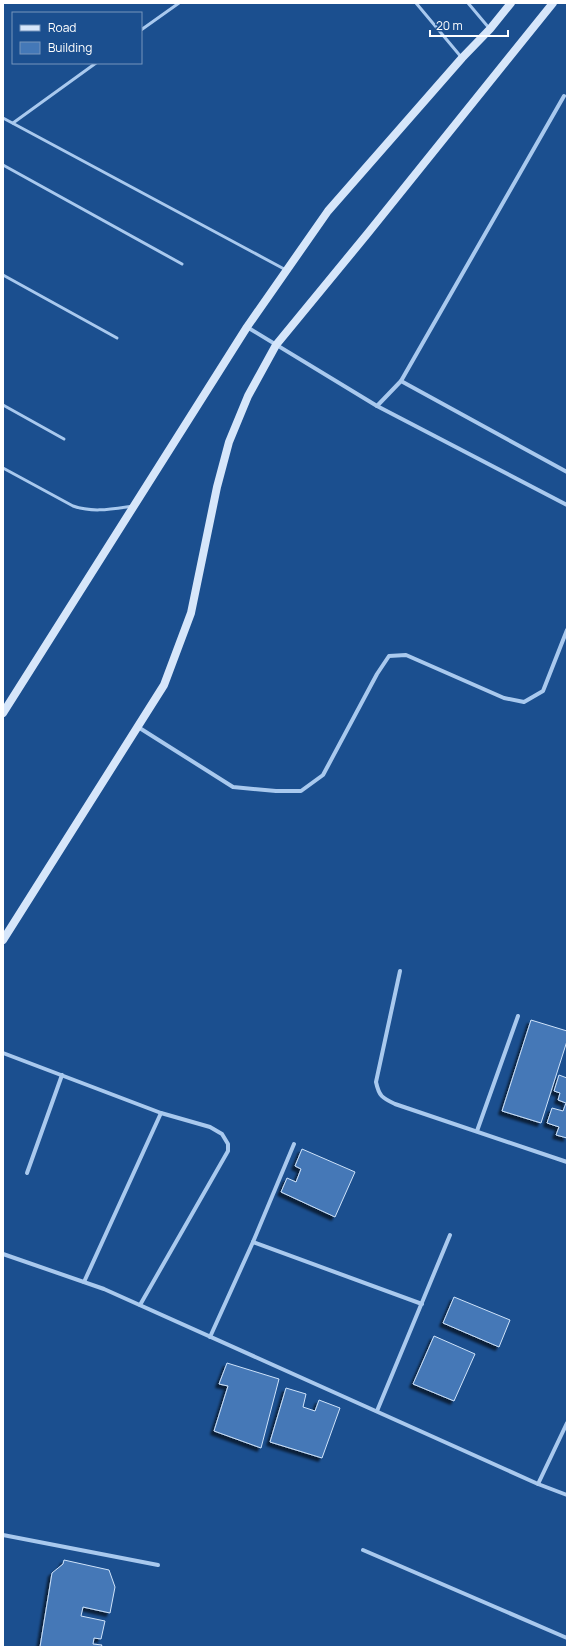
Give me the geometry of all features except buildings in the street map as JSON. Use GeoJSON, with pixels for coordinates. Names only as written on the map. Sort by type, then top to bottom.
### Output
{"type":"FeatureCollection","features":[{"type":"Feature","properties":{"kind":"main road"},"geometry":{"type":"LineString","coordinates":[[3,713],[247,327],[328,211],[462,58],[490,29],[511,3]]}},
{"type":"Feature","properties":{"kind":"main road"},"geometry":{"type":"LineString","coordinates":[[3,940],[164,685],[191,614],[217,487],[229,442],[248,396],[276,345],[553,3]]}},
{"type":"Feature","properties":{"kind":"street"},"geometry":{"type":"LineString","coordinates":[[377,406],[401,381],[564,96]]}},
{"type":"Feature","properties":{"kind":"street"},"geometry":{"type":"LineString","coordinates":[[247,327],[377,406],[567,505]]}},
{"type":"Feature","properties":{"kind":"street"},"geometry":{"type":"LineString","coordinates":[[401,381],[567,472]]}},
{"type":"Feature","properties":{"kind":"street"},"geometry":{"type":"LineString","coordinates":[[138,727],[233,787],[276,791],[301,791],[322,775],[377,674],[389,656],[406,655],[504,698],[524,702],[544,691],[567,630]]}},
{"type":"Feature","properties":{"kind":"street"},"geometry":{"type":"LineString","coordinates":[[400,971],[376,1082],[378,1093],[386,1100],[395,1104],[567,1162]]}},
{"type":"Feature","properties":{"kind":"street"},"geometry":{"type":"LineString","coordinates":[[477,1131],[518,1016]]}},
{"type":"Feature","properties":{"kind":"street"},"geometry":{"type":"LineString","coordinates":[[3,1053],[161,1113],[210,1127],[222,1134],[228,1144],[228,1151],[140,1305]]}},
{"type":"Feature","properties":{"kind":"street"},"geometry":{"type":"LineString","coordinates":[[27,1173],[62,1075]]}},
{"type":"Feature","properties":{"kind":"street"},"geometry":{"type":"LineString","coordinates":[[84,1282],[161,1113]]}},
{"type":"Feature","properties":{"kind":"street"},"geometry":{"type":"LineString","coordinates":[[210,1337],[253,1242],[294,1144]]}},
{"type":"Feature","properties":{"kind":"street"},"geometry":{"type":"LineString","coordinates":[[377,1412],[450,1235]]}},
{"type":"Feature","properties":{"kind":"street"},"geometry":{"type":"LineString","coordinates":[[253,1242],[422,1304]]}},
{"type":"Feature","properties":{"kind":"street"},"geometry":{"type":"LineString","coordinates":[[3,1254],[84,1282],[140,1305],[538,1484],[567,1495]]}},
{"type":"Feature","properties":{"kind":"street"},"geometry":{"type":"LineString","coordinates":[[538,1484],[567,1423]]}},
{"type":"Feature","properties":{"kind":"street"},"geometry":{"type":"LineString","coordinates":[[3,1535],[158,1565]]}},
{"type":"Feature","properties":{"kind":"street"},"geometry":{"type":"LineString","coordinates":[[363,1550],[567,1638]]}},
{"type":"Feature","properties":{"kind":"lane"},"geometry":{"type":"LineString","coordinates":[[142,29],[178,3]]}},
{"type":"Feature","properties":{"kind":"lane"},"geometry":{"type":"LineString","coordinates":[[416,3],[462,58]]}},
{"type":"Feature","properties":{"kind":"lane"},"geometry":{"type":"LineString","coordinates":[[468,3],[490,29]]}},
{"type":"Feature","properties":{"kind":"lane"},"geometry":{"type":"LineString","coordinates":[[13,124],[95,64]]}},
{"type":"Feature","properties":{"kind":"lane"},"geometry":{"type":"LineString","coordinates":[[3,118],[286,270]]}},
{"type":"Feature","properties":{"kind":"lane"},"geometry":{"type":"LineString","coordinates":[[3,165],[182,264]]}},
{"type":"Feature","properties":{"kind":"lane"},"geometry":{"type":"LineString","coordinates":[[3,275],[117,338]]}},
{"type":"Feature","properties":{"kind":"lane"},"geometry":{"type":"LineString","coordinates":[[3,405],[64,439]]}},
{"type":"Feature","properties":{"kind":"lane"},"geometry":{"type":"LineString","coordinates":[[3,468],[73,506],[84,510],[96,511],[133,506]]}}]}
